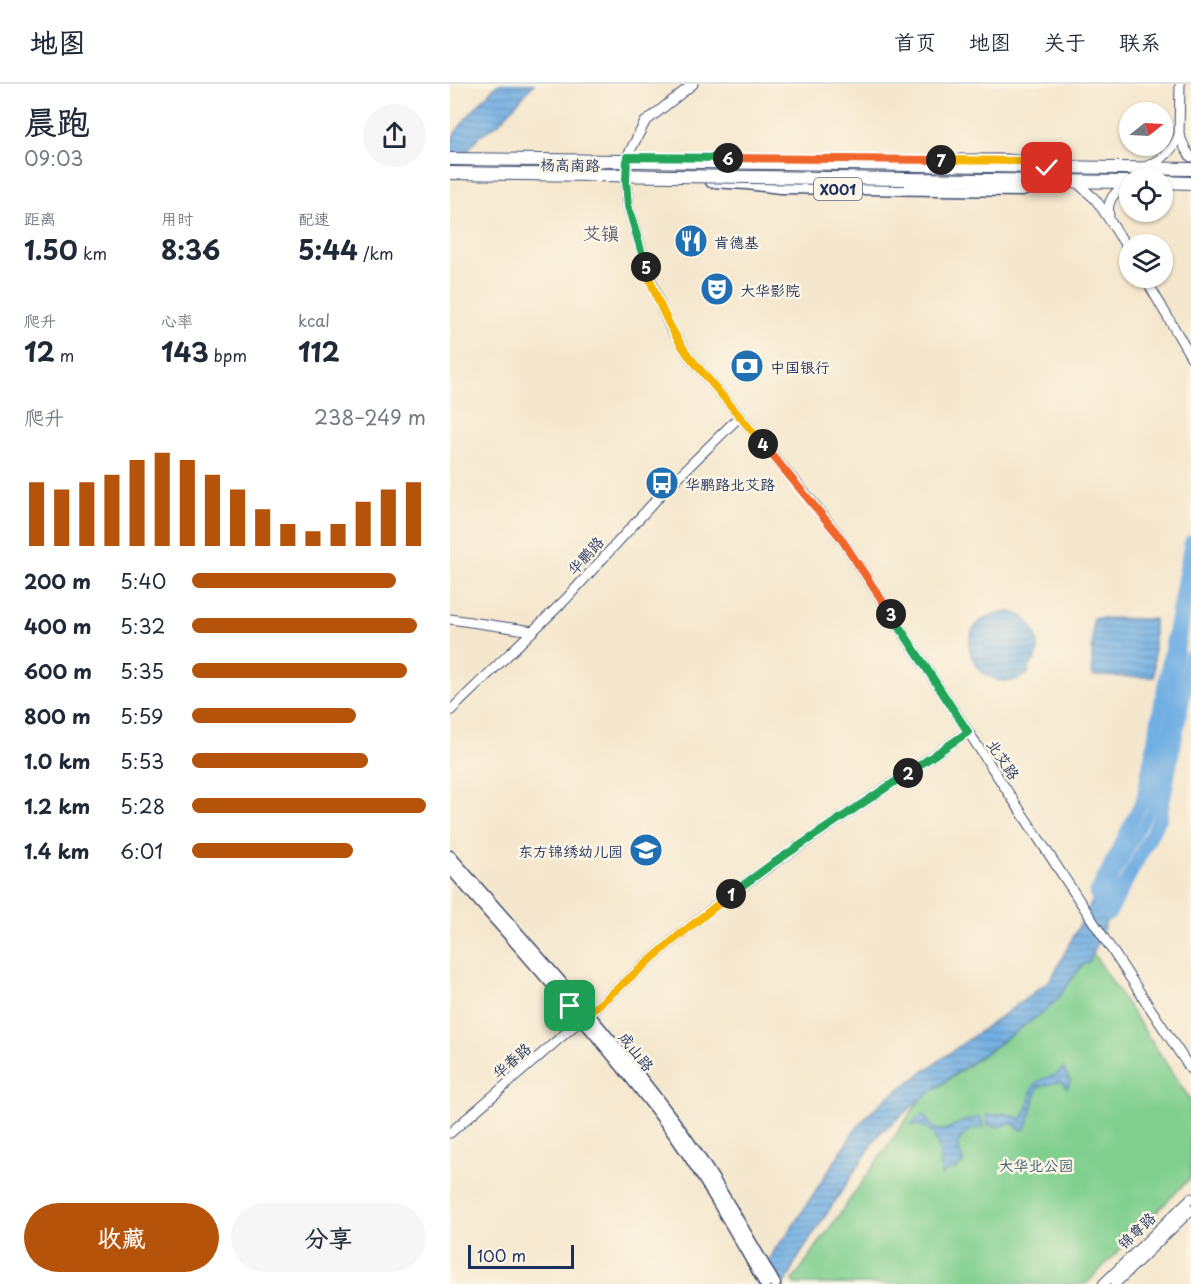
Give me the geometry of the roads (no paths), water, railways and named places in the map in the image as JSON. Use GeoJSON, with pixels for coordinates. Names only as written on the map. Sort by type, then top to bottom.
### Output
{"type":"FeatureCollection","features":[{"type":"Feature","properties":{"kind":"highway","name":"杨高南路"},"geometry":{"type":"LineString","coordinates":[[450,157],[1119,169]]}},
{"type":"Feature","properties":{"kind":"highway","name":"杨高南路"},"geometry":{"type":"LineString","coordinates":[[1173,170],[1191,170]]}},
{"type":"Feature","properties":{"kind":"highway","name":"杨高南路"},"geometry":{"type":"LineString","coordinates":[[454,176],[1119,182]]}},
{"type":"Feature","properties":{"kind":"highway"},"geometry":{"type":"LineString","coordinates":[[1173,182],[1191,183]]}},
{"type":"Feature","properties":{"kind":"main road","name":"杨高南路"},"geometry":{"type":"LineString","coordinates":[[450,157],[1006,160],[1047,168]]}},
{"type":"Feature","properties":{"kind":"main road","name":"杨高南路"},"geometry":{"type":"LineString","coordinates":[[454,176],[747,184],[780,188],[1022,191],[1048,181]]}},
{"type":"Feature","properties":{"kind":"main road","name":"成山路"},"geometry":{"type":"LineString","coordinates":[[450,856],[585,1017],[666,1123],[760,1267],[775,1284]]}},
{"type":"Feature","properties":{"kind":"main road","name":"成山路"},"geometry":{"type":"LineString","coordinates":[[450,868],[585,1017]]}},
{"type":"Feature","properties":{"kind":"main road","name":"成山路"},"geometry":{"type":"LineString","coordinates":[[760,1267],[765,1284]]}},
{"type":"Feature","properties":{"kind":"street"},"geometry":{"type":"LineString","coordinates":[[627,157],[645,122],[693,84]]}},
{"type":"Feature","properties":{"kind":"street"},"geometry":{"type":"LineString","coordinates":[[1143,168],[1158,162],[1175,143],[1179,135],[1180,87],[1191,89]]}},
{"type":"Feature","properties":{"kind":"street"},"geometry":{"type":"LineString","coordinates":[[1179,135],[1191,157]]}},
{"type":"Feature","properties":{"kind":"street","name":"北艾路"},"geometry":{"type":"LineString","coordinates":[[627,157],[628,206],[648,272],[670,327],[688,355],[840,537],[1191,1070]]}},
{"type":"Feature","properties":{"kind":"street"},"geometry":{"type":"LineString","coordinates":[[1075,181],[1095,199],[1119,234]]}},
{"type":"Feature","properties":{"kind":"street"},"geometry":{"type":"LineString","coordinates":[[1109,218],[1109,202],[1119,189]]}},
{"type":"Feature","properties":{"kind":"street"},"geometry":{"type":"LineString","coordinates":[[1150,288],[1191,357]]}},
{"type":"Feature","properties":{"kind":"street","name":"华鹏路"},"geometry":{"type":"LineString","coordinates":[[450,711],[566,599],[666,489],[740,416]]}},
{"type":"Feature","properties":{"kind":"street"},"geometry":{"type":"LineString","coordinates":[[450,620],[533,631]]}},
{"type":"Feature","properties":{"kind":"street","name":"华春路"},"geometry":{"type":"LineString","coordinates":[[450,1133],[724,899],[968,732]]}},
{"type":"Feature","properties":{"kind":"street","name":"锦尊路"},"geometry":{"type":"LineString","coordinates":[[1103,1284],[1191,1198]]}},
{"type":"Feature","properties":{"kind":"street","name":"锦尊路"},"geometry":{"type":"LineString","coordinates":[[1115,1284],[1191,1210]]}},
{"type":"Feature","properties":{"kind":"water"},"geometry":{"type":"Polygon","coordinates":[[[497,84],[534,84],[498,124],[479,136],[450,174],[450,141],[463,122],[497,84]]]}},
{"type":"Feature","properties":{"kind":"water"},"geometry":{"type":"Polygon","coordinates":[[[1004,612],[1020,615],[1025,619],[1034,630],[1037,644],[1036,657],[1028,669],[1029,673],[1012,681],[996,680],[983,672],[973,660],[969,646],[972,631],[983,619],[1004,612]]]}},
{"type":"Feature","properties":{"kind":"water"},"geometry":{"type":"Polygon","coordinates":[[[1093,618],[1154,619],[1154,677],[1092,676],[1093,618]]]}},
{"type":"Feature","properties":{"kind":"water"},"geometry":{"type":"Polygon","coordinates":[[[1096,894],[1109,914],[1089,962],[1082,965],[1059,997],[1045,1011],[956,1073],[880,1133],[812,1236],[784,1284],[756,1284],[776,1248],[787,1235],[855,1130],[884,1100],[1051,979],[1096,894]]]}},
{"type":"Feature","properties":{"kind":"water"},"geometry":{"type":"Polygon","coordinates":[[[1063,1068],[1070,1081],[1067,1088],[1061,1081],[1038,1087],[1028,1124],[1023,1130],[1011,1123],[998,1127],[988,1125],[986,1115],[1004,1113],[1022,1119],[1035,1084],[1058,1074],[1063,1068]]]}},
{"type":"Feature","properties":{"kind":"water"},"geometry":{"type":"Polygon","coordinates":[[[924,1114],[931,1125],[940,1130],[981,1117],[983,1128],[968,1131],[958,1143],[964,1162],[958,1168],[943,1173],[941,1177],[939,1149],[934,1136],[925,1127],[911,1124],[924,1114]]]}},
{"type":"Feature","properties":{"kind":"waterway"},"geometry":{"type":"LineString","coordinates":[[1191,542],[1143,800],[1096,894],[1109,914],[1160,818],[1191,657]]}},
{"type":"Feature","properties":{"kind":"waterway"},"geometry":{"type":"LineString","coordinates":[[1100,915],[1115,878],[1151,810],[1170,715],[1191,584]]}},
{"type":"Feature","properties":{"kind":"place","name":"肯德基"},"geometry":{"type":"Point","coordinates":[691,241]}},
{"type":"Feature","properties":{"kind":"place","name":"大华影院"},"geometry":{"type":"Point","coordinates":[717,289]}},
{"type":"Feature","properties":{"kind":"place","name":"中国银行"},"geometry":{"type":"Point","coordinates":[747,366]}},
{"type":"Feature","properties":{"kind":"place","name":"华鹏路北艾路"},"geometry":{"type":"Point","coordinates":[662,483]}},
{"type":"Feature","properties":{"kind":"place","name":"东方锦绣幼儿园"},"geometry":{"type":"Point","coordinates":[646,850]}},
{"type":"Feature","properties":{"kind":"district","name":"艾镇"},"geometry":{"type":"Point","coordinates":[601,232]}},
{"type":"Feature","properties":{"kind":"park label","name":"大华北公园"},"geometry":{"type":"Point","coordinates":[1036,1164]}}]}
